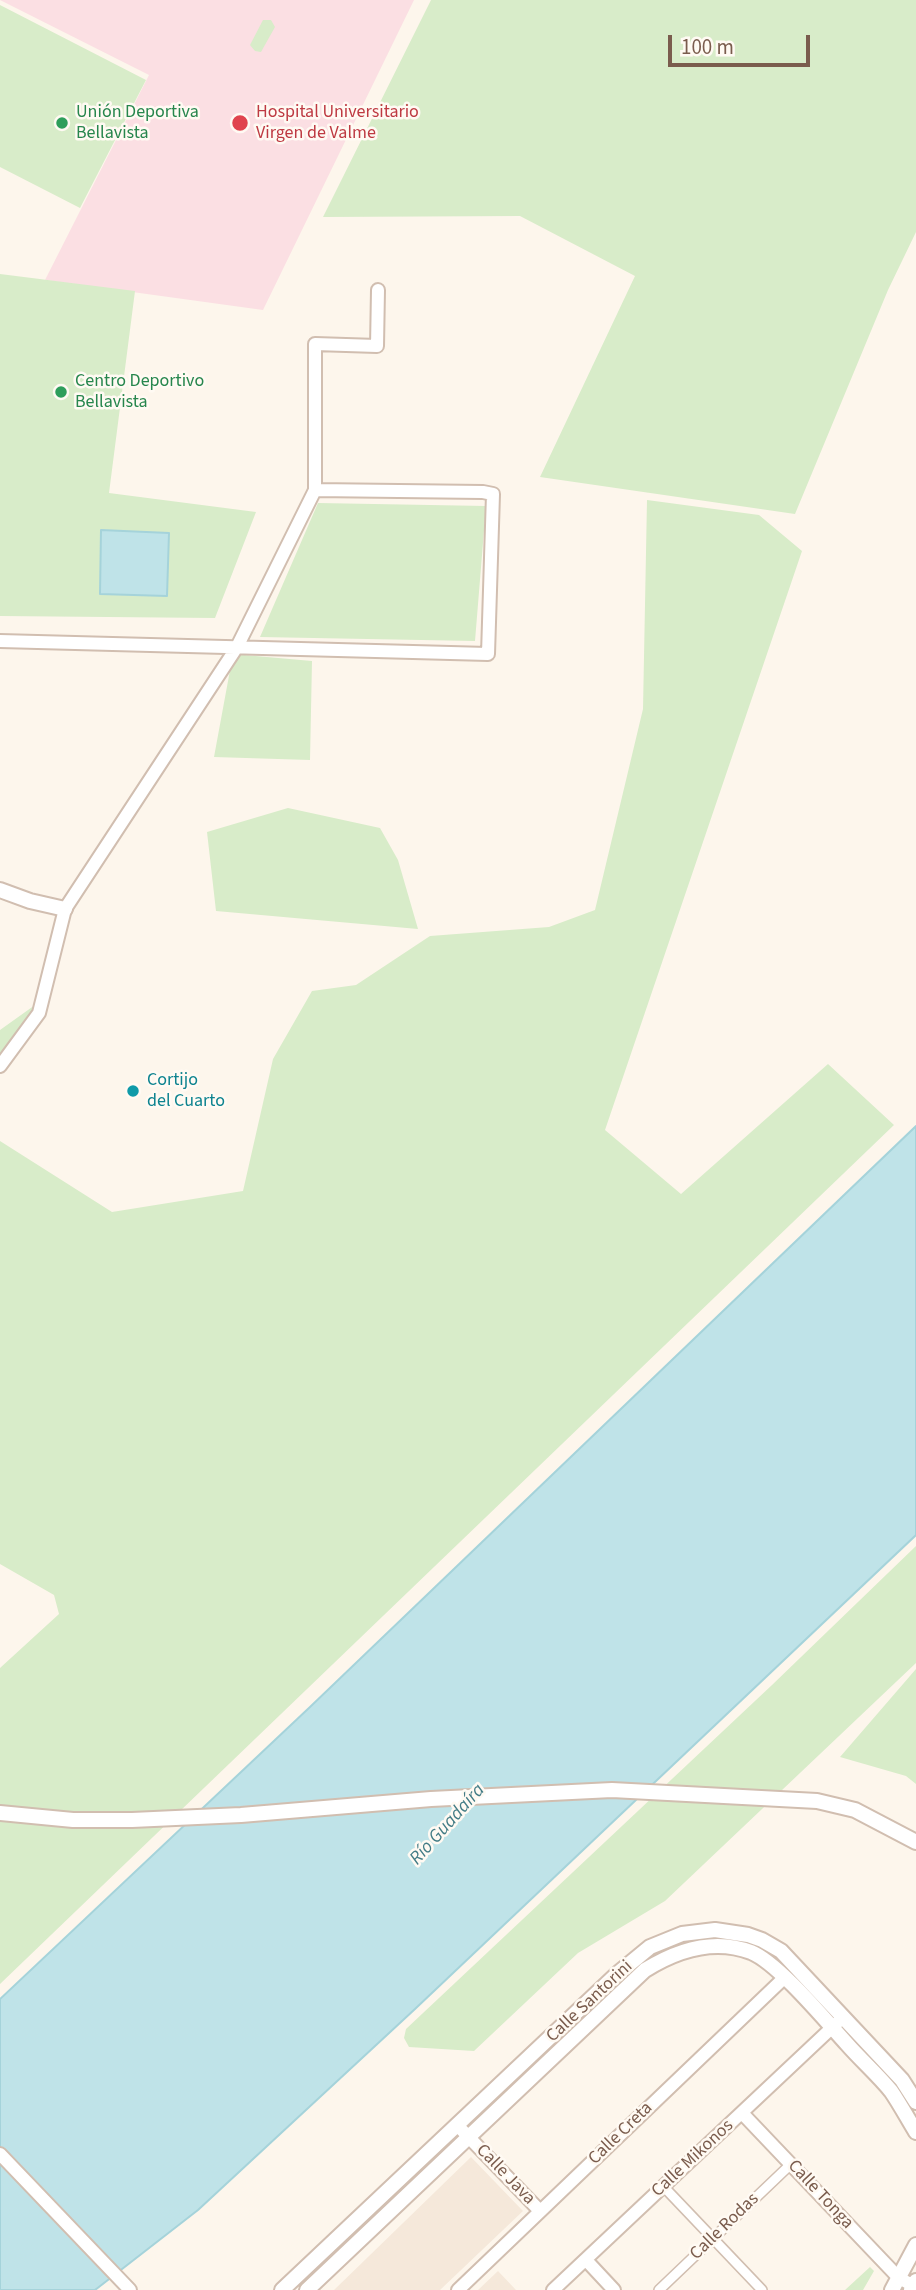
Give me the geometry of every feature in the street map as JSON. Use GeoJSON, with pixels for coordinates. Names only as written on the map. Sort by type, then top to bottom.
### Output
{"type":"FeatureCollection","features":[{"type":"Feature","properties":{"kind":"street"},"geometry":{"type":"LineString","coordinates":[[0,1066],[38,1013],[65,909],[237,647],[315,490],[315,344],[377,346],[378,290]]}},
{"type":"Feature","properties":{"kind":"street"},"geometry":{"type":"LineString","coordinates":[[0,641],[488,654],[493,494],[315,490]]}},
{"type":"Feature","properties":{"kind":"street"},"geometry":{"type":"LineString","coordinates":[[0,890],[30,901],[65,909]]}},
{"type":"Feature","properties":{"kind":"street"},"geometry":{"type":"LineString","coordinates":[[0,1813],[73,1820],[132,1820],[241,1815],[431,1799],[612,1790],[657,1791],[817,1801],[855,1810],[916,1842]]}},
{"type":"Feature","properties":{"kind":"street","name":"Calle Santorini"},"geometry":{"type":"LineString","coordinates":[[282,2290],[616,1975],[650,1947],[682,1934],[715,1930],[748,1935],[781,1951],[902,2080],[916,2102]]}},
{"type":"Feature","properties":{"kind":"street","name":"Calle Santorini"},"geometry":{"type":"LineString","coordinates":[[312,2288],[645,1970],[662,1960],[695,1948],[734,1948],[764,1959],[891,2091],[916,2132]]}},
{"type":"Feature","properties":{"kind":"street","name":"Calle Creta"},"geometry":{"type":"LineString","coordinates":[[457,2290],[785,1978]]}},
{"type":"Feature","properties":{"kind":"street","name":"Calle Mikonos"},"geometry":{"type":"LineString","coordinates":[[554,2290],[843,2017]]}},
{"type":"Feature","properties":{"kind":"street","name":"Calle Tonga"},"geometry":{"type":"LineString","coordinates":[[742,2113],[791,2164],[895,2284],[914,2286]]}},
{"type":"Feature","properties":{"kind":"street","name":"Calle Java"},"geometry":{"type":"LineString","coordinates":[[458,2126],[540,2211]]}},
{"type":"Feature","properties":{"kind":"street"},"geometry":{"type":"LineString","coordinates":[[0,2154],[130,2290]]}},
{"type":"Feature","properties":{"kind":"street","name":"Calle Rodas"},"geometry":{"type":"LineString","coordinates":[[659,2290],[791,2164]]}},
{"type":"Feature","properties":{"kind":"street"},"geometry":{"type":"LineString","coordinates":[[663,2186],[762,2290]]}},
{"type":"Feature","properties":{"kind":"street"},"geometry":{"type":"LineString","coordinates":[[895,2284],[916,2245]]}},
{"type":"Feature","properties":{"kind":"street"},"geometry":{"type":"LineString","coordinates":[[586,2260],[614,2290]]}},
{"type":"Feature","properties":{"kind":"street"},"geometry":{"type":"LineString","coordinates":[[301,2274],[312,2288]]}},
{"type":"Feature","properties":{"kind":"shaded area","name":"Hospital Universitario Virgen de Valme"},"geometry":{"type":"Polygon","coordinates":[[[0,0],[414,0],[263,310],[45,280],[149,75],[0,0]]]}},
{"type":"Feature","properties":{"kind":"shaded area"},"geometry":{"type":"Polygon","coordinates":[[[471,2157],[523,2211],[440,2290],[334,2290],[471,2157]]]}},
{"type":"Feature","properties":{"kind":"shaded area"},"geometry":{"type":"Polygon","coordinates":[[[498,2271],[516,2290],[478,2290],[498,2271]]]}},
{"type":"Feature","properties":{"kind":"green space"},"geometry":{"type":"Polygon","coordinates":[[[431,0],[916,0],[916,232],[888,290],[795,514],[540,477],[635,276],[520,216],[323,217],[431,0]]]}},
{"type":"Feature","properties":{"kind":"green space","name":"Unión Deportiva Bellavista"},"geometry":{"type":"Polygon","coordinates":[[[0,5],[146,80],[80,208],[0,167],[0,5]]]}},
{"type":"Feature","properties":{"kind":"green space"},"geometry":{"type":"Polygon","coordinates":[[[263,20],[271,20],[275,27],[261,52],[255,51],[250,45],[263,20]]]}},
{"type":"Feature","properties":{"kind":"green space","name":"Centro Deportivo Bellavista"},"geometry":{"type":"Polygon","coordinates":[[[0,274],[135,291],[109,493],[256,512],[215,618],[0,616],[0,274]]]}},
{"type":"Feature","properties":{"kind":"green space"},"geometry":{"type":"Polygon","coordinates":[[[647,500],[759,515],[802,551],[605,1130],[681,1194],[828,1064],[894,1125],[0,1984],[0,1668],[59,1614],[54,1595],[0,1564],[0,1141],[112,1212],[243,1191],[273,1059],[312,991],[356,985],[430,936],[549,927],[595,910],[643,709],[647,500]]]}},
{"type":"Feature","properties":{"kind":"green space"},"geometry":{"type":"Polygon","coordinates":[[[318,503],[486,506],[475,641],[260,637],[318,503]]]}},
{"type":"Feature","properties":{"kind":"green space"},"geometry":{"type":"Polygon","coordinates":[[[233,654],[312,661],[310,760],[214,757],[233,654]]]}},
{"type":"Feature","properties":{"kind":"green space"},"geometry":{"type":"Polygon","coordinates":[[[288,808],[380,828],[398,860],[418,929],[216,911],[207,832],[288,808]]]}},
{"type":"Feature","properties":{"kind":"green space"},"geometry":{"type":"Polygon","coordinates":[[[42,1000],[0,1063],[0,1030],[42,1000]]]}},
{"type":"Feature","properties":{"kind":"green space"},"geometry":{"type":"Polygon","coordinates":[[[916,1546],[916,1663],[665,1901],[578,1953],[474,2051],[409,2047],[404,2038],[406,2029],[916,1546]]]}},
{"type":"Feature","properties":{"kind":"green space"},"geometry":{"type":"Polygon","coordinates":[[[916,1669],[916,1784],[906,1776],[840,1757],[916,1669]]]}},
{"type":"Feature","properties":{"kind":"green space"},"geometry":{"type":"Polygon","coordinates":[[[870,2267],[874,2271],[863,2290],[845,2290],[870,2267]]]}},
{"type":"Feature","properties":{"kind":"water"},"geometry":{"type":"Polygon","coordinates":[[[101,530],[169,533],[167,596],[100,594],[101,530]]]}},
{"type":"Feature","properties":{"kind":"water","name":"Río Guadaíra"},"geometry":{"type":"Polygon","coordinates":[[[916,1126],[916,1535],[415,2009],[198,2210],[95,2290],[0,2290],[0,1999],[310,1707],[916,1126]]]}},
{"type":"Feature","properties":{"kind":"place","name":"Unión Deportiva Bellavista"},"geometry":{"type":"Point","coordinates":[62,123]}},
{"type":"Feature","properties":{"kind":"place","name":"Hospital Universitario Virgen de Valme"},"geometry":{"type":"Point","coordinates":[240,123]}},
{"type":"Feature","properties":{"kind":"place","name":"Centro Deportivo Bellavista"},"geometry":{"type":"Point","coordinates":[61,392]}},
{"type":"Feature","properties":{"kind":"place","name":"Cortijo del Cuarto"},"geometry":{"type":"Point","coordinates":[133,1091]}}]}
